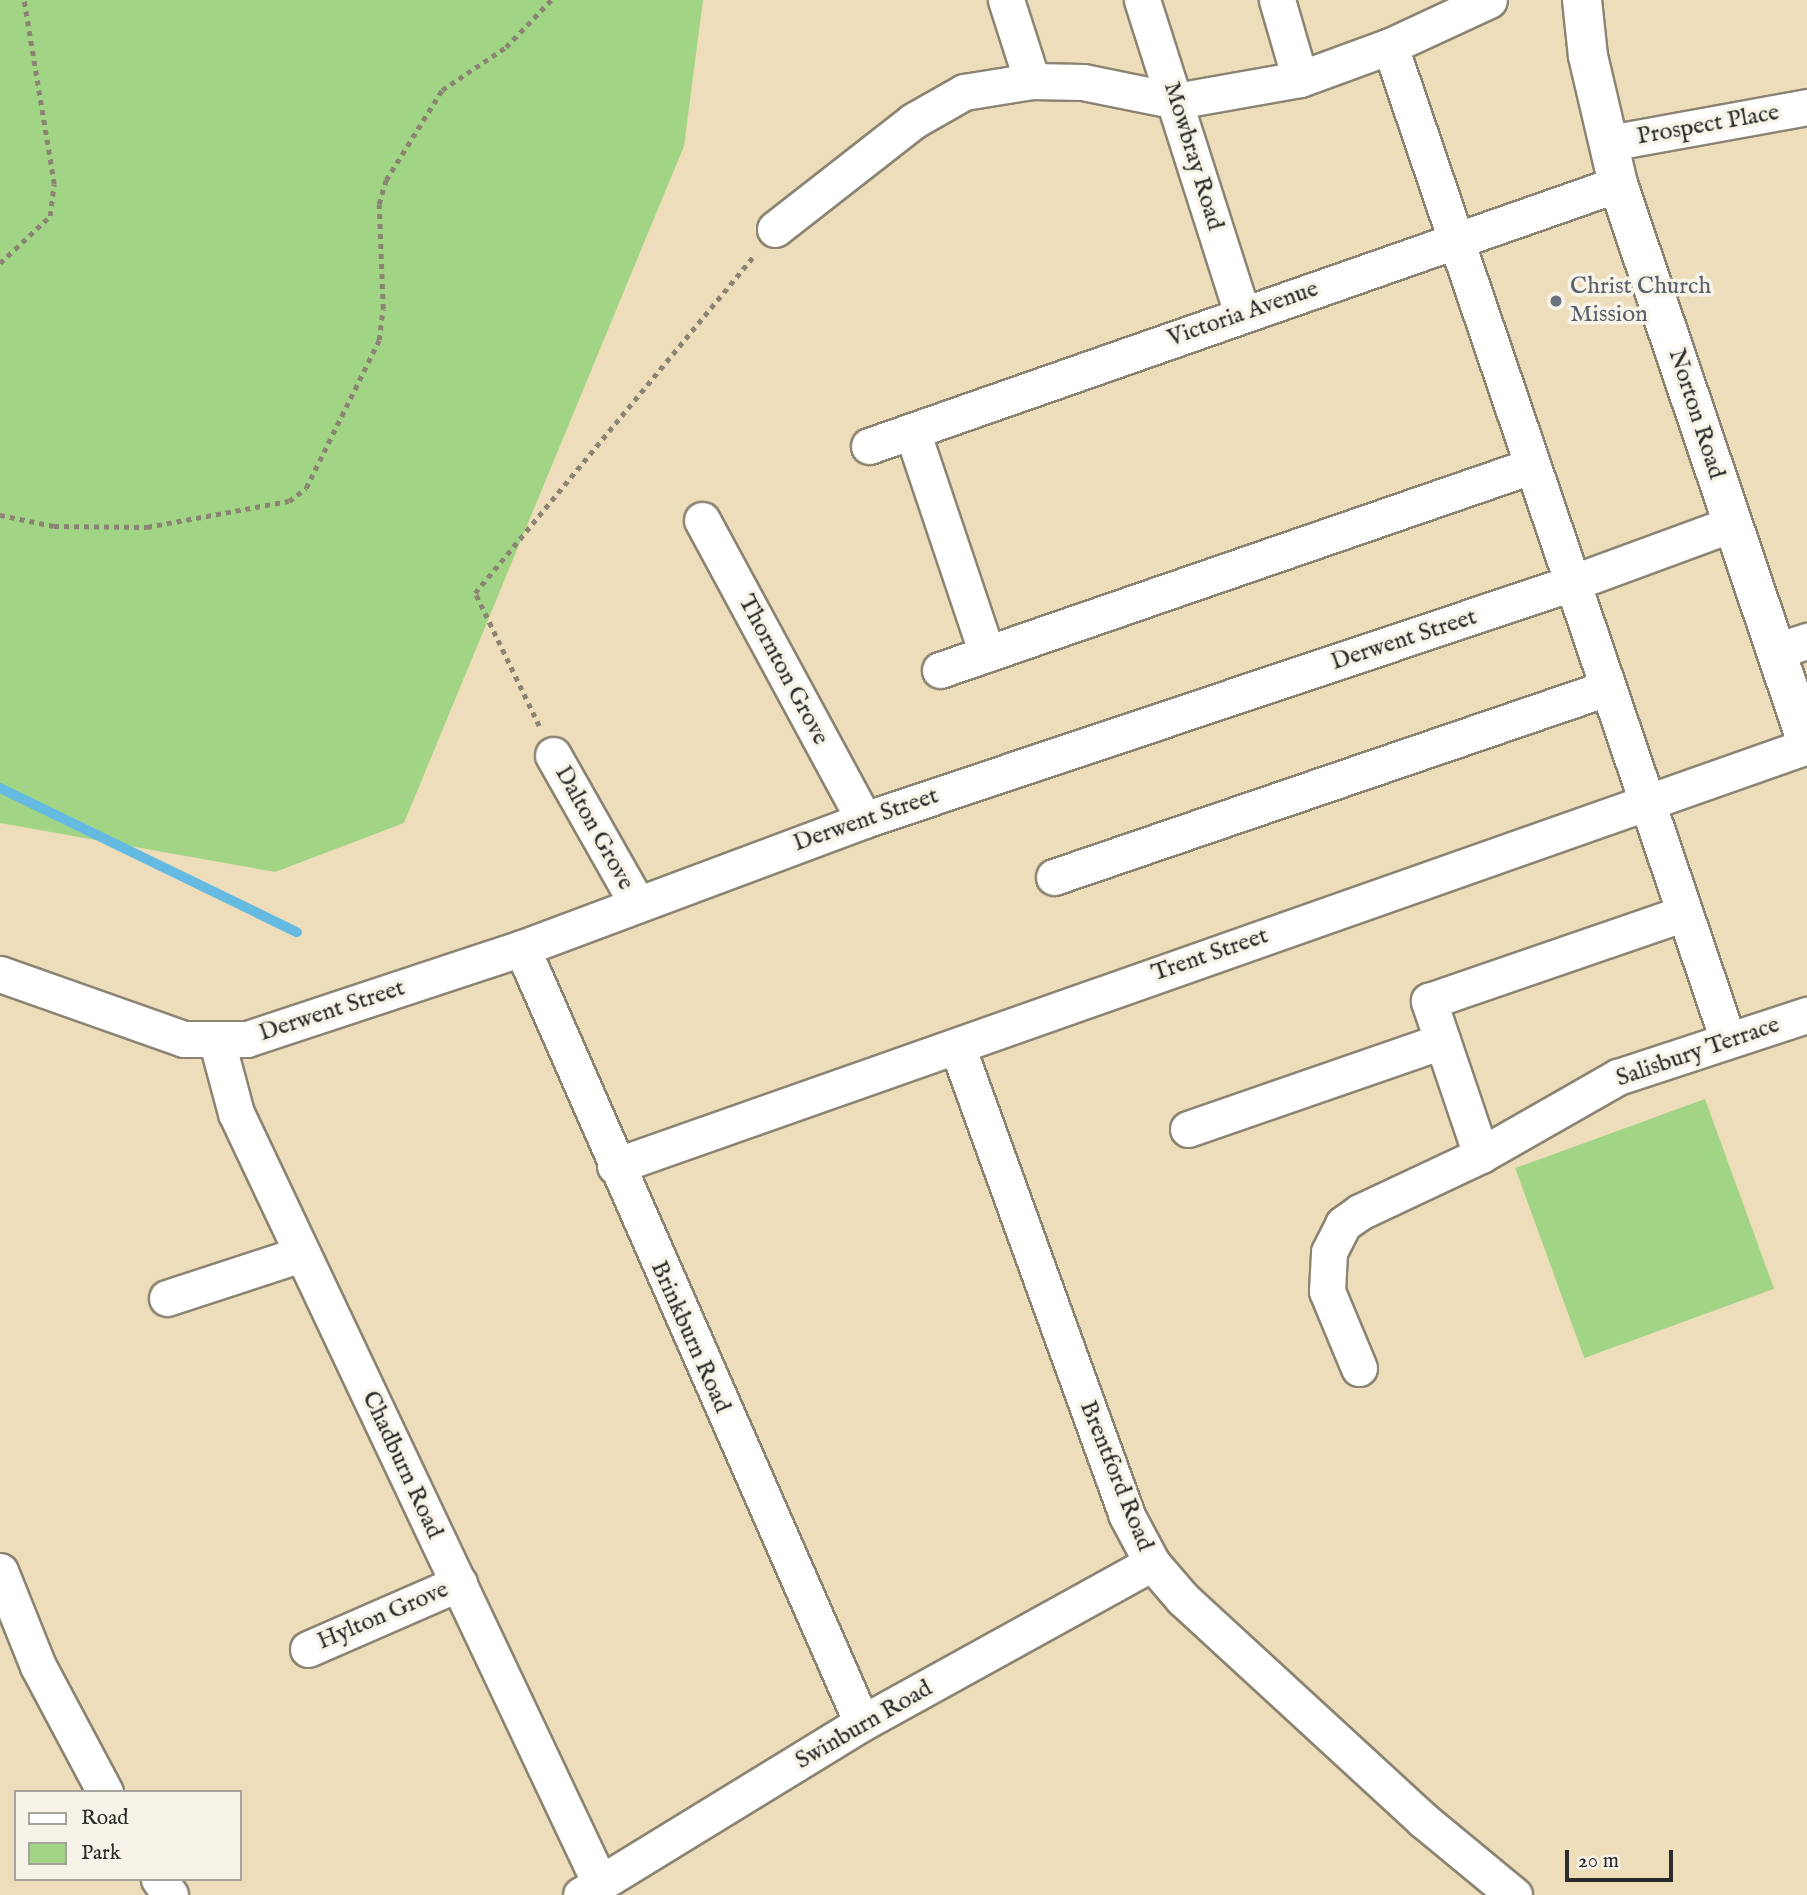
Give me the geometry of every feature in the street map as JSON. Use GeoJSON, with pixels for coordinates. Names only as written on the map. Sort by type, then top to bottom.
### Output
{"type":"FeatureCollection","features":[{"type":"Feature","properties":{"kind":"main road","name":"Norton Road"},"geometry":{"type":"LineString","coordinates":[[1581,0],[1588,56],[1618,184],[1732,524],[1791,646],[1807,745]]}},
{"type":"Feature","properties":{"kind":"street"},"geometry":{"type":"LineString","coordinates":[[1006,0],[1032,80]]}},
{"type":"Feature","properties":{"kind":"street","name":"Mowbray Road"},"geometry":{"type":"LineString","coordinates":[[1142,0],[1242,313]]}},
{"type":"Feature","properties":{"kind":"street"},"geometry":{"type":"LineString","coordinates":[[1277,0],[1300,79]]}},
{"type":"Feature","properties":{"kind":"street"},"geometry":{"type":"LineString","coordinates":[[775,229],[938,106],[964,92],[1032,80],[1083,82],[1176,101],[1300,79],[1390,46],[1489,0]]}},
{"type":"Feature","properties":{"kind":"street"},"geometry":{"type":"LineString","coordinates":[[1390,46],[1454,243],[1728,1040]]}},
{"type":"Feature","properties":{"kind":"street","name":"Prospect Place"},"geometry":{"type":"LineString","coordinates":[[1609,143],[1807,107]]}},
{"type":"Feature","properties":{"kind":"street","name":"Victoria Avenue"},"geometry":{"type":"LineString","coordinates":[[869,446],[1242,313],[1454,243],[1618,184]]}},
{"type":"Feature","properties":{"kind":"street"},"geometry":{"type":"LineString","coordinates":[[912,431],[987,654]]}},
{"type":"Feature","properties":{"kind":"street"},"geometry":{"type":"LineString","coordinates":[[940,670],[1531,466]]}},
{"type":"Feature","properties":{"kind":"street","name":"Thornton Grove"},"geometry":{"type":"LineString","coordinates":[[702,520],[864,820]]}},
{"type":"Feature","properties":{"kind":"street","name":"Derwent Street"},"geometry":{"type":"LineString","coordinates":[[0,974],[184,1039],[217,1042],[247,1039],[522,948],[636,902],[864,820],[1570,584],[1732,524]]}},
{"type":"Feature","properties":{"kind":"street"},"geometry":{"type":"LineString","coordinates":[[1054,877],[1607,688]]}},
{"type":"Feature","properties":{"kind":"street","name":"Trent Street"},"geometry":{"type":"LineString","coordinates":[[615,1166],[1647,805],[1807,745]]}},
{"type":"Feature","properties":{"kind":"street","name":"Dalton Grove"},"geometry":{"type":"LineString","coordinates":[[553,755],[636,902]]}},
{"type":"Feature","properties":{"kind":"street"},"geometry":{"type":"LineString","coordinates":[[1481,1154],[1429,1001],[1684,913]]}},
{"type":"Feature","properties":{"kind":"street","name":"Brinkburn Road"},"geometry":{"type":"LineString","coordinates":[[522,948],[615,1166],[862,1723]]}},
{"type":"Feature","properties":{"kind":"street","name":"Salisbury Terrace"},"geometry":{"type":"LineString","coordinates":[[1359,1368],[1327,1291],[1326,1270],[1334,1237],[1360,1212],[1481,1154],[1618,1077],[1807,1015]]}},
{"type":"Feature","properties":{"kind":"street"},"geometry":{"type":"LineString","coordinates":[[1188,1129],[1443,1041]]}},
{"type":"Feature","properties":{"kind":"street","name":"Chadburn Road"},"geometry":{"type":"LineString","coordinates":[[217,1042],[236,1112],[458,1583],[590,1889]]}},
{"type":"Feature","properties":{"kind":"street","name":"Brentford Road"},"geometry":{"type":"LineString","coordinates":[[957,1046],[1126,1514],[1152,1563],[1183,1599],[1423,1820],[1514,1895]]}},
{"type":"Feature","properties":{"kind":"street"},"geometry":{"type":"LineString","coordinates":[[167,1298],[302,1254]]}},
{"type":"Feature","properties":{"kind":"street","name":"Swinburn Road"},"geometry":{"type":"LineString","coordinates":[[590,1889],[862,1723],[1152,1563]]}},
{"type":"Feature","properties":{"kind":"street"},"geometry":{"type":"LineString","coordinates":[[0,1571],[38,1666],[104,1790]]}},
{"type":"Feature","properties":{"kind":"street","name":"Hylton Grove"},"geometry":{"type":"LineString","coordinates":[[307,1648],[458,1583]]}},
{"type":"Feature","properties":{"kind":"path"},"geometry":{"type":"LineString","coordinates":[[0,263],[50,216],[54,184],[24,0]]}},
{"type":"Feature","properties":{"kind":"path"},"geometry":{"type":"LineString","coordinates":[[0,514],[54,527],[147,527],[289,501],[306,488],[379,340],[383,309],[379,204],[386,180],[442,90],[506,47],[551,0]]}},
{"type":"Feature","properties":{"kind":"path"},"geometry":{"type":"LineString","coordinates":[[553,755],[475,593],[775,229]]}},
{"type":"Feature","properties":{"kind":"green space"},"geometry":{"type":"Polygon","coordinates":[[[0,0],[703,0],[684,146],[404,823],[275,872],[0,823],[0,0]]]}},
{"type":"Feature","properties":{"kind":"green space"},"geometry":{"type":"Polygon","coordinates":[[[1705,1099],[1774,1289],[1584,1358],[1515,1168],[1705,1099]]]}},
{"type":"Feature","properties":{"kind":"waterway"},"geometry":{"type":"LineString","coordinates":[[0,788],[297,932]]}},
{"type":"Feature","properties":{"kind":"place","name":"Christ Church Mission"},"geometry":{"type":"Point","coordinates":[1556,301]}}]}
